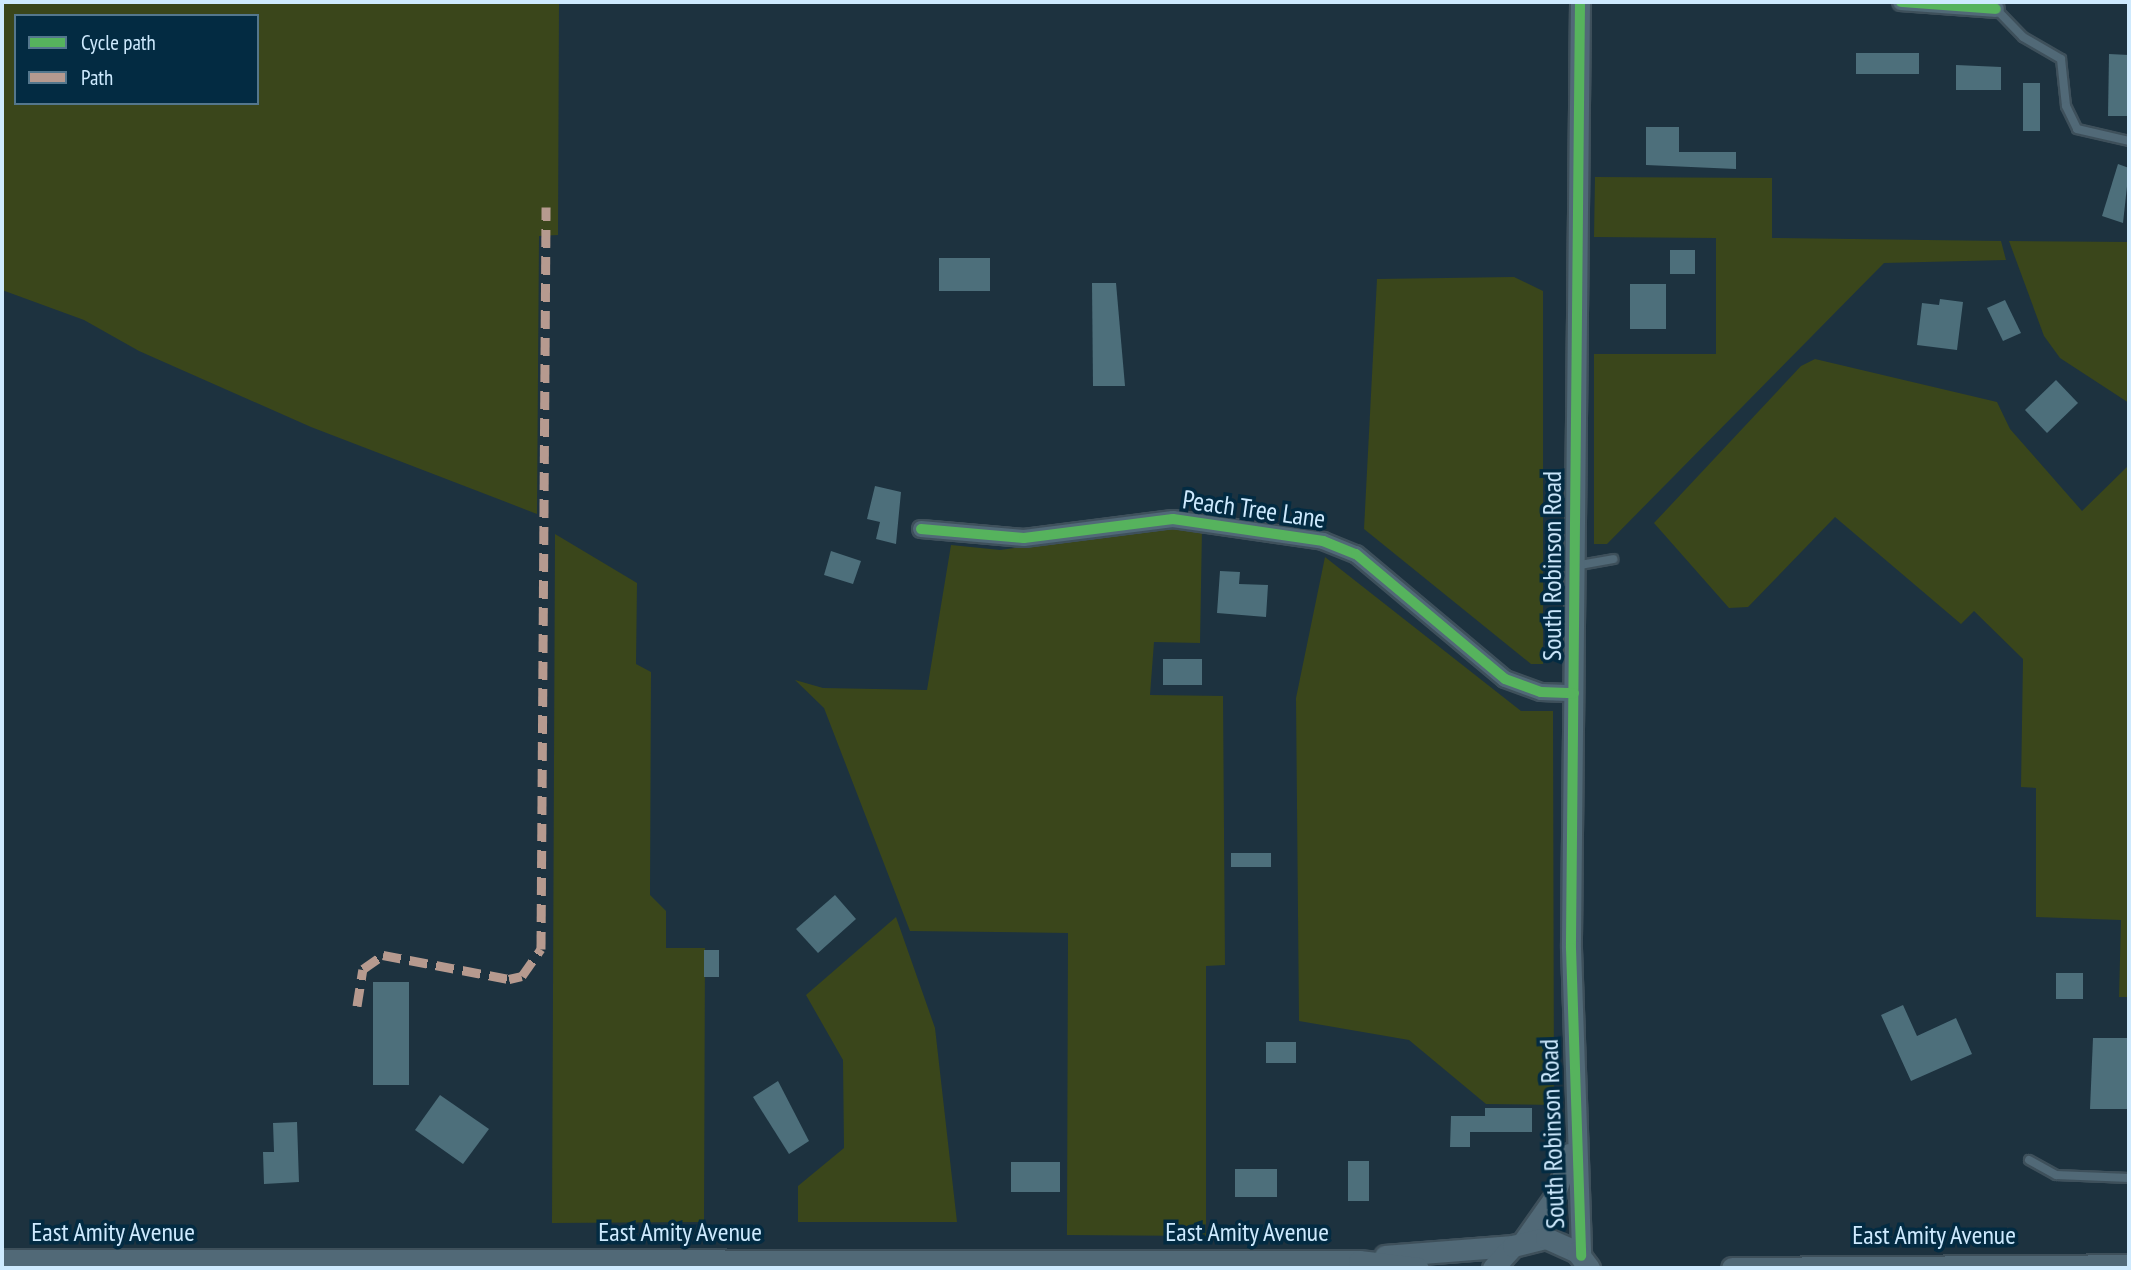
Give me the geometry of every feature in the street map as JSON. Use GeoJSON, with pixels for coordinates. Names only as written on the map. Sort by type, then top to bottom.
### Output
{"type":"FeatureCollection","features":[{"type":"Feature","properties":{"kind":"main road","name":"East Amity Avenue"},"geometry":{"type":"LineString","coordinates":[[2,1260],[1359,1261],[1517,1244],[1546,1238],[1588,1264]]}},
{"type":"Feature","properties":{"kind":"main road"},"geometry":{"type":"LineString","coordinates":[[1493,1268],[1517,1244]]}},
{"type":"Feature","properties":{"kind":"main road","name":"East Amity Avenue"},"geometry":{"type":"LineString","coordinates":[[1359,1261],[1418,1268]]}},
{"type":"Feature","properties":{"kind":"main road","name":"East Amity Avenue"},"geometry":{"type":"LineString","coordinates":[[1736,1268],[2129,1265]]}},
{"type":"Feature","properties":{"kind":"street","name":"South Robinson Road"},"geometry":{"type":"LineString","coordinates":[[1580,2],[1574,566],[1573,1142],[1588,1264]]}},
{"type":"Feature","properties":{"kind":"street"},"geometry":{"type":"LineString","coordinates":[[1900,2],[1996,9]]}},
{"type":"Feature","properties":{"kind":"street","name":"Peach Tree Lane"},"geometry":{"type":"LineString","coordinates":[[921,529],[1024,538],[1187,519],[1323,541],[1356,554],[1505,679],[1541,692],[1574,693]]}},
{"type":"Feature","properties":{"kind":"street","name":"South Robinson Road"},"geometry":{"type":"LineString","coordinates":[[1517,1244],[1556,1194],[1573,1142]]}},
{"type":"Feature","properties":{"kind":"lane"},"geometry":{"type":"LineString","coordinates":[[1996,9],[2023,37],[2061,60],[2066,106],[2077,130],[2129,141]]}},
{"type":"Feature","properties":{"kind":"lane"},"geometry":{"type":"LineString","coordinates":[[1574,566],[1612,559]]}},
{"type":"Feature","properties":{"kind":"lane"},"geometry":{"type":"LineString","coordinates":[[2029,1160],[2056,1175],[2129,1178]]}},
{"type":"Feature","properties":{"kind":"green space"},"geometry":{"type":"Polygon","coordinates":[[[2,2],[559,2],[558,235],[539,236],[537,514],[311,427],[139,351],[84,320],[2,290],[2,2]]]}},
{"type":"Feature","properties":{"kind":"green space"},"geometry":{"type":"Polygon","coordinates":[[[1595,177],[1772,178],[1772,238],[2001,241],[2006,260],[1884,263],[1607,544],[1594,544],[1594,354],[1716,354],[1716,238],[1594,237],[1595,177]]]}},
{"type":"Feature","properties":{"kind":"green space"},"geometry":{"type":"Polygon","coordinates":[[[2009,241],[2129,242],[2129,403],[2060,358],[2044,336],[2009,241]]]}},
{"type":"Feature","properties":{"kind":"green space"},"geometry":{"type":"Polygon","coordinates":[[[1514,277],[1543,291],[1543,664],[1531,664],[1364,529],[1377,279],[1514,277]]]}},
{"type":"Feature","properties":{"kind":"green space"},"geometry":{"type":"Polygon","coordinates":[[[1815,359],[1997,402],[2010,429],[2082,511],[2129,465],[2129,997],[2119,997],[2121,920],[2036,917],[2036,788],[2021,787],[2023,659],[1974,611],[1961,624],[1835,517],[1748,607],[1729,608],[1654,523],[1801,366],[1815,359]]]}},
{"type":"Feature","properties":{"kind":"green space"},"geometry":{"type":"Polygon","coordinates":[[[1166,528],[1202,529],[1200,643],[1154,642],[1150,695],[1223,696],[1225,965],[1206,966],[1206,1236],[1067,1235],[1068,933],[910,931],[824,708],[795,680],[823,688],[927,690],[951,545],[1000,550],[1166,528]]]}},
{"type":"Feature","properties":{"kind":"green space"},"geometry":{"type":"Polygon","coordinates":[[[555,534],[637,583],[636,664],[651,672],[650,895],[666,911],[666,948],[705,948],[704,1222],[552,1223],[555,534]]]}},
{"type":"Feature","properties":{"kind":"green space"},"geometry":{"type":"Polygon","coordinates":[[[1325,557],[1521,711],[1553,711],[1554,1105],[1486,1104],[1409,1040],[1299,1021],[1296,698],[1325,557]]]}},
{"type":"Feature","properties":{"kind":"green space"},"geometry":{"type":"Polygon","coordinates":[[[896,917],[935,1028],[957,1222],[798,1222],[798,1186],[844,1148],[843,1060],[806,995],[896,917]]]}},
{"type":"Feature","properties":{"kind":"building"},"geometry":{"type":"Polygon","coordinates":[[[1856,53],[1919,53],[1919,74],[1856,74],[1856,53]]]}},
{"type":"Feature","properties":{"kind":"building"},"geometry":{"type":"Polygon","coordinates":[[[2109,54],[2129,55],[2129,116],[2108,116],[2109,54]]]}},
{"type":"Feature","properties":{"kind":"building"},"geometry":{"type":"Polygon","coordinates":[[[1956,65],[2001,67],[2001,90],[1956,90],[1956,65]]]}},
{"type":"Feature","properties":{"kind":"building"},"geometry":{"type":"Polygon","coordinates":[[[2023,83],[2040,83],[2040,131],[2023,131],[2023,83]]]}},
{"type":"Feature","properties":{"kind":"building"},"geometry":{"type":"Polygon","coordinates":[[[1646,127],[1679,127],[1679,152],[1736,152],[1736,169],[1646,165],[1646,127]]]}},
{"type":"Feature","properties":{"kind":"building"},"geometry":{"type":"Polygon","coordinates":[[[2118,164],[2129,168],[2123,223],[2102,216],[2118,164]]]}},
{"type":"Feature","properties":{"kind":"building"},"geometry":{"type":"Polygon","coordinates":[[[1670,250],[1695,250],[1695,274],[1670,274],[1670,250]]]}},
{"type":"Feature","properties":{"kind":"building"},"geometry":{"type":"Polygon","coordinates":[[[939,258],[990,258],[990,291],[939,291],[939,258]]]}},
{"type":"Feature","properties":{"kind":"building"},"geometry":{"type":"Polygon","coordinates":[[[1092,283],[1116,283],[1125,386],[1093,386],[1092,283]]]}},
{"type":"Feature","properties":{"kind":"building"},"geometry":{"type":"Polygon","coordinates":[[[1630,284],[1666,284],[1666,329],[1630,329],[1630,284]]]}},
{"type":"Feature","properties":{"kind":"building"},"geometry":{"type":"Polygon","coordinates":[[[1940,299],[1963,302],[1957,350],[1917,345],[1922,303],[1939,305],[1940,299]]]}},
{"type":"Feature","properties":{"kind":"building"},"geometry":{"type":"Polygon","coordinates":[[[2005,300],[2021,333],[2003,341],[1987,308],[2005,300]]]}},
{"type":"Feature","properties":{"kind":"building"},"geometry":{"type":"Polygon","coordinates":[[[2056,380],[2078,403],[2047,433],[2025,410],[2056,380]]]}},
{"type":"Feature","properties":{"kind":"building"},"geometry":{"type":"Polygon","coordinates":[[[875,486],[901,492],[896,544],[876,539],[880,522],[867,519],[875,486]]]}},
{"type":"Feature","properties":{"kind":"building"},"geometry":{"type":"Polygon","coordinates":[[[831,551],[861,561],[853,584],[824,575],[831,551]]]}},
{"type":"Feature","properties":{"kind":"building"},"geometry":{"type":"Polygon","coordinates":[[[1220,571],[1240,572],[1239,584],[1268,585],[1266,617],[1217,613],[1220,571]]]}},
{"type":"Feature","properties":{"kind":"building"},"geometry":{"type":"Polygon","coordinates":[[[1163,659],[1202,659],[1202,685],[1163,685],[1163,659]]]}},
{"type":"Feature","properties":{"kind":"building"},"geometry":{"type":"Polygon","coordinates":[[[1231,853],[1271,853],[1271,867],[1231,867],[1231,853]]]}},
{"type":"Feature","properties":{"kind":"building"},"geometry":{"type":"Polygon","coordinates":[[[835,895],[856,919],[818,953],[796,929],[835,895]]]}},
{"type":"Feature","properties":{"kind":"building"},"geometry":{"type":"Polygon","coordinates":[[[704,950],[719,950],[719,977],[704,977],[704,950]]]}},
{"type":"Feature","properties":{"kind":"building"},"geometry":{"type":"Polygon","coordinates":[[[2056,973],[2083,973],[2083,999],[2056,999],[2056,973]]]}},
{"type":"Feature","properties":{"kind":"building"},"geometry":{"type":"Polygon","coordinates":[[[373,982],[409,982],[409,1085],[373,1085],[373,982]]]}},
{"type":"Feature","properties":{"kind":"building"},"geometry":{"type":"Polygon","coordinates":[[[1903,1005],[1917,1036],[1956,1018],[1972,1054],[1911,1081],[1881,1015],[1903,1005]]]}},
{"type":"Feature","properties":{"kind":"building"},"geometry":{"type":"Polygon","coordinates":[[[2093,1038],[2128,1038],[2129,1109],[2090,1109],[2093,1038]]]}},
{"type":"Feature","properties":{"kind":"building"},"geometry":{"type":"Polygon","coordinates":[[[1266,1042],[1296,1042],[1296,1063],[1266,1063],[1266,1042]]]}},
{"type":"Feature","properties":{"kind":"building"},"geometry":{"type":"Polygon","coordinates":[[[778,1081],[809,1141],[789,1154],[753,1097],[778,1081]]]}},
{"type":"Feature","properties":{"kind":"building"},"geometry":{"type":"Polygon","coordinates":[[[440,1095],[489,1129],[463,1164],[415,1130],[440,1095]]]}},
{"type":"Feature","properties":{"kind":"building"},"geometry":{"type":"Polygon","coordinates":[[[1485,1108],[1532,1108],[1532,1132],[1470,1132],[1470,1147],[1450,1147],[1451,1116],[1485,1116],[1485,1108]]]}},
{"type":"Feature","properties":{"kind":"building"},"geometry":{"type":"Polygon","coordinates":[[[297,1122],[299,1182],[264,1184],[263,1152],[274,1152],[273,1123],[297,1122]]]}},
{"type":"Feature","properties":{"kind":"building"},"geometry":{"type":"Polygon","coordinates":[[[1348,1161],[1369,1161],[1369,1201],[1348,1201],[1348,1161]]]}},
{"type":"Feature","properties":{"kind":"building"},"geometry":{"type":"Polygon","coordinates":[[[1011,1162],[1060,1162],[1060,1192],[1011,1192],[1011,1162]]]}},
{"type":"Feature","properties":{"kind":"building"},"geometry":{"type":"Polygon","coordinates":[[[1235,1169],[1277,1169],[1277,1197],[1235,1197],[1235,1169]]]}},
{"type":"Feature","properties":{"kind":"marked path"},"geometry":{"type":"LineString","coordinates":[[357,1006],[363,969],[383,955],[509,979],[522,976],[541,949],[546,207]]}},
{"type":"Feature","properties":{"kind":"cycle path"},"geometry":{"type":"LineString","coordinates":[[1580,2],[1571,948],[1581,1256]]}},
{"type":"Feature","properties":{"kind":"cycle path"},"geometry":{"type":"LineString","coordinates":[[1901,2],[1996,9]]}},
{"type":"Feature","properties":{"kind":"cycle path"},"geometry":{"type":"LineString","coordinates":[[921,529],[1024,538],[1173,519],[1323,541],[1356,554],[1505,679],[1541,692],[1574,693]]}}]}
